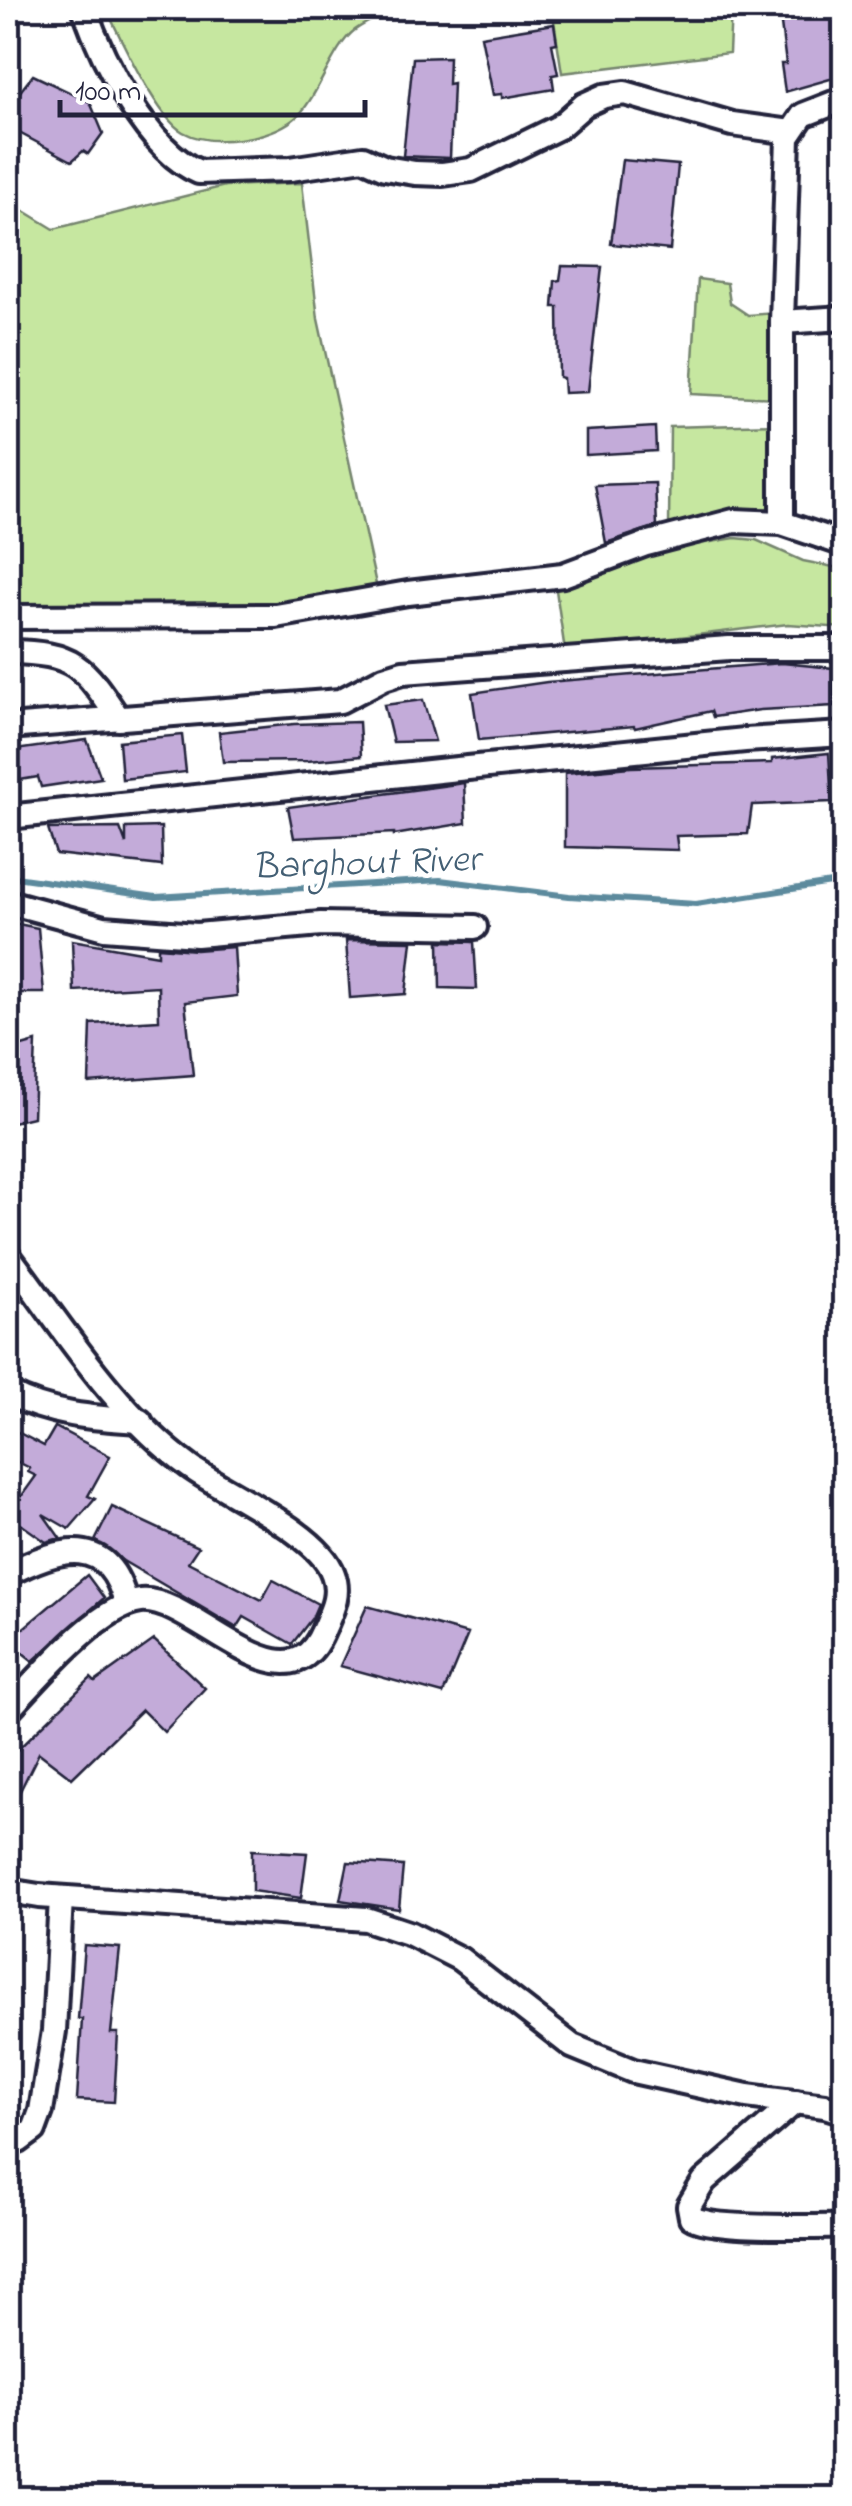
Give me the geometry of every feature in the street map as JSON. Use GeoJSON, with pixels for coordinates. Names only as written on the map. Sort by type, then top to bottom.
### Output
{"type":"FeatureCollection","features":[{"type":"Feature","properties":{"kind":"street"},"geometry":{"type":"LineString","coordinates":[[84,8],[124,93],[167,151],[198,172],[290,170],[363,158],[385,168],[415,174],[470,170],[559,127],[584,106],[604,96],[625,93],[732,124],[791,132]]}},
{"type":"Feature","properties":{"kind":"street"},"geometry":{"type":"LineString","coordinates":[[782,523],[782,322],[788,137],[802,116],[844,100]]}},
{"type":"Feature","properties":{"kind":"street"},"geometry":{"type":"LineString","coordinates":[[782,322],[844,318]]}},
{"type":"Feature","properties":{"kind":"street"},"geometry":{"type":"LineString","coordinates":[[8,617],[276,616],[408,593],[563,574],[646,544],[734,522],[782,523],[844,544]]}},
{"type":"Feature","properties":{"kind":"street"},"geometry":{"type":"LineString","coordinates":[[8,728],[340,702],[384,678],[404,672],[729,648],[844,648]]}},
{"type":"Feature","properties":{"kind":"street"},"geometry":{"type":"LineString","coordinates":[[8,652],[45,654],[79,666],[119,719]]}},
{"type":"Feature","properties":{"kind":"street"},"geometry":{"type":"LineString","coordinates":[[8,817],[746,740],[844,734]]}},
{"type":"Feature","properties":{"kind":"street"},"geometry":{"type":"LineString","coordinates":[[8,902],[104,928],[197,934],[321,924],[475,927]]}},
{"type":"Feature","properties":{"kind":"street"},"geometry":{"type":"LineString","coordinates":[[8,1256],[122,1405],[188,1466],[300,1536],[328,1559],[336,1579],[336,1600],[316,1647],[295,1662],[277,1662],[241,1648],[164,1604],[126,1604],[82,1634],[8,1710]]}},
{"type":"Feature","properties":{"kind":"street"},"geometry":{"type":"LineString","coordinates":[[8,1393],[47,1410],[80,1417],[140,1421]]}},
{"type":"Feature","properties":{"kind":"street"},"geometry":{"type":"LineString","coordinates":[[8,1574],[51,1554],[86,1553],[107,1564],[120,1580],[126,1604]]}},
{"type":"Feature","properties":{"kind":"street"},"geometry":{"type":"LineString","coordinates":[[8,1891],[366,1920],[411,1934],[460,1959],[572,2046],[650,2076],[844,2112]]}},
{"type":"Feature","properties":{"kind":"street"},"geometry":{"type":"LineString","coordinates":[[8,2145],[34,2130],[41,2111],[54,2031],[61,1898]]}},
{"type":"Feature","properties":{"kind":"street"},"geometry":{"type":"LineString","coordinates":[[796,2102],[704,2181],[689,2206],[691,2217],[699,2222],[725,2224],[844,2226]]}},
{"type":"Feature","properties":{"kind":"green space"},"geometry":{"type":"Polygon","coordinates":[[[106,8],[396,8],[346,38],[310,100],[294,119],[255,136],[209,140],[183,132],[162,111],[106,8]]]}},
{"type":"Feature","properties":{"kind":"green space"},"geometry":{"type":"Polygon","coordinates":[[[552,8],[731,8],[729,53],[562,73],[552,8]]]}},
{"type":"Feature","properties":{"kind":"green space"},"geometry":{"type":"Polygon","coordinates":[[[302,183],[318,319],[377,589],[238,608],[8,607],[8,201],[54,229],[225,186],[302,183]]]}},
{"type":"Feature","properties":{"kind":"green space"},"geometry":{"type":"Polygon","coordinates":[[[698,279],[727,283],[730,303],[748,315],[777,313],[777,398],[691,394],[698,279]]]}},
{"type":"Feature","properties":{"kind":"green space"},"geometry":{"type":"Polygon","coordinates":[[[776,424],[773,508],[744,509],[733,517],[669,528],[670,427],[776,424]]]}},
{"type":"Feature","properties":{"kind":"green space"},"geometry":{"type":"Polygon","coordinates":[[[735,538],[756,540],[803,561],[844,569],[844,628],[788,624],[565,651],[556,590],[663,550],[735,538]]]}},
{"type":"Feature","properties":{"kind":"building"},"geometry":{"type":"Polygon","coordinates":[[[779,8],[836,8],[844,75],[785,92],[779,8]]]}},
{"type":"Feature","properties":{"kind":"building"},"geometry":{"type":"Polygon","coordinates":[[[554,24],[557,43],[552,44],[558,74],[552,75],[554,89],[502,98],[502,94],[493,95],[481,36],[554,24]]]}},
{"type":"Feature","properties":{"kind":"building"},"geometry":{"type":"Polygon","coordinates":[[[449,57],[448,84],[453,83],[450,158],[403,156],[413,58],[449,57]]]}},
{"type":"Feature","properties":{"kind":"building"},"geometry":{"type":"Polygon","coordinates":[[[33,75],[90,102],[103,133],[88,154],[83,151],[72,161],[8,127],[8,107],[33,75]]]}},
{"type":"Feature","properties":{"kind":"building"},"geometry":{"type":"Polygon","coordinates":[[[622,160],[678,165],[670,250],[611,244],[622,160]]]}},
{"type":"Feature","properties":{"kind":"building"},"geometry":{"type":"Polygon","coordinates":[[[562,266],[602,267],[588,392],[564,393],[563,378],[559,377],[558,307],[553,307],[555,281],[560,280],[562,266]]]}},
{"type":"Feature","properties":{"kind":"building"},"geometry":{"type":"Polygon","coordinates":[[[655,427],[656,451],[586,455],[586,431],[655,427]]]}},
{"type":"Feature","properties":{"kind":"building"},"geometry":{"type":"Polygon","coordinates":[[[655,483],[657,526],[606,543],[595,485],[655,483]]]}},
{"type":"Feature","properties":{"kind":"building"},"geometry":{"type":"Polygon","coordinates":[[[782,663],[833,668],[834,706],[713,717],[711,711],[635,728],[479,740],[472,693],[547,682],[782,663]]]}},
{"type":"Feature","properties":{"kind":"building"},"geometry":{"type":"Polygon","coordinates":[[[423,700],[435,741],[393,742],[384,705],[423,700]]]}},
{"type":"Feature","properties":{"kind":"building"},"geometry":{"type":"Polygon","coordinates":[[[359,722],[361,756],[223,762],[219,732],[359,722]]]}},
{"type":"Feature","properties":{"kind":"building"},"geometry":{"type":"Polygon","coordinates":[[[182,735],[186,772],[122,779],[119,741],[182,735]]]}},
{"type":"Feature","properties":{"kind":"building"},"geometry":{"type":"Polygon","coordinates":[[[87,740],[101,778],[41,787],[38,777],[8,782],[8,751],[87,740]]]}},
{"type":"Feature","properties":{"kind":"building"},"geometry":{"type":"Polygon","coordinates":[[[829,753],[832,802],[752,805],[748,834],[676,836],[678,850],[565,847],[565,773],[772,763],[772,759],[829,753]]]}},
{"type":"Feature","properties":{"kind":"building"},"geometry":{"type":"Polygon","coordinates":[[[464,783],[466,823],[394,835],[294,838],[288,807],[464,783]]]}},
{"type":"Feature","properties":{"kind":"building"},"geometry":{"type":"Polygon","coordinates":[[[161,827],[162,866],[56,854],[48,829],[120,828],[126,844],[126,828],[161,827]]]}},
{"type":"Feature","properties":{"kind":"building"},"geometry":{"type":"Polygon","coordinates":[[[8,922],[38,928],[44,993],[8,993],[8,922]]]}},
{"type":"Feature","properties":{"kind":"building"},"geometry":{"type":"Polygon","coordinates":[[[72,940],[158,955],[158,947],[234,947],[237,996],[185,1002],[193,1075],[89,1083],[91,1024],[159,1020],[158,986],[74,991],[72,940]]]}},
{"type":"Feature","properties":{"kind":"building"},"geometry":{"type":"Polygon","coordinates":[[[346,940],[412,941],[406,994],[350,998],[346,940]]]}},
{"type":"Feature","properties":{"kind":"building"},"geometry":{"type":"Polygon","coordinates":[[[439,941],[474,942],[477,989],[440,988],[439,941]]]}},
{"type":"Feature","properties":{"kind":"building"},"geometry":{"type":"Polygon","coordinates":[[[36,1042],[33,1117],[8,1123],[8,1050],[36,1042]]]}},
{"type":"Feature","properties":{"kind":"building"},"geometry":{"type":"Polygon","coordinates":[[[8,1427],[44,1446],[55,1427],[110,1456],[88,1496],[95,1499],[69,1529],[43,1514],[60,1538],[46,1542],[8,1515],[36,1476],[28,1472],[30,1468],[8,1457],[8,1427]]]}},
{"type":"Feature","properties":{"kind":"building"},"geometry":{"type":"Polygon","coordinates":[[[112,1507],[198,1547],[188,1562],[262,1600],[273,1580],[318,1604],[312,1618],[292,1644],[244,1617],[237,1628],[95,1541],[112,1507]]]}},
{"type":"Feature","properties":{"kind":"building"},"geometry":{"type":"Polygon","coordinates":[[[87,1575],[104,1598],[33,1661],[8,1641],[87,1575]]]}},
{"type":"Feature","properties":{"kind":"building"},"geometry":{"type":"Polygon","coordinates":[[[367,1606],[468,1634],[443,1694],[340,1666],[367,1606]]]}},
{"type":"Feature","properties":{"kind":"building"},"geometry":{"type":"Polygon","coordinates":[[[154,1640],[205,1688],[164,1732],[142,1710],[72,1778],[39,1753],[8,1815],[8,1759],[91,1678],[95,1682],[154,1640]]]}},
{"type":"Feature","properties":{"kind":"building"},"geometry":{"type":"Polygon","coordinates":[[[252,1850],[307,1853],[301,1898],[252,1891],[252,1850]]]}},
{"type":"Feature","properties":{"kind":"building"},"geometry":{"type":"Polygon","coordinates":[[[348,1862],[403,1866],[399,1909],[340,1900],[348,1862]]]}},
{"type":"Feature","properties":{"kind":"building"},"geometry":{"type":"Polygon","coordinates":[[[84,1945],[120,1948],[111,2033],[118,2033],[114,2102],[77,2100],[84,1945]]]}},
{"type":"Feature","properties":{"kind":"waterway","name":"Barghout River"},"geometry":{"type":"LineString","coordinates":[[8,876],[156,897],[440,880],[569,896],[696,904],[844,881]]}}]}
